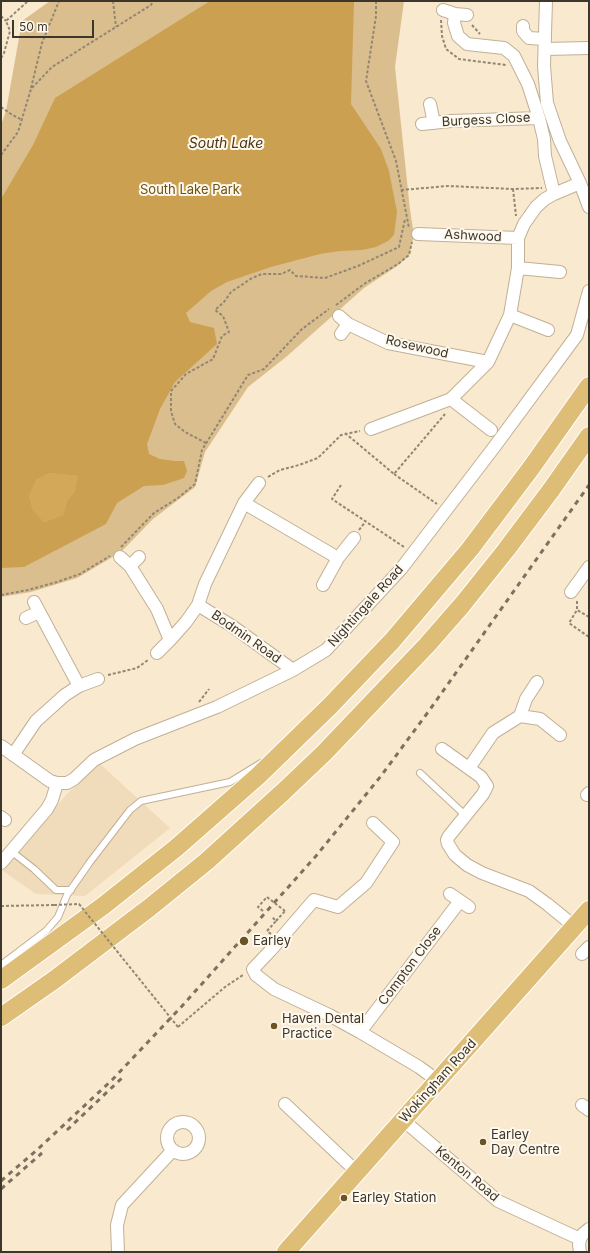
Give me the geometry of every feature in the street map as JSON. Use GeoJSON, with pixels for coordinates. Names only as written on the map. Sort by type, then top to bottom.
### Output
{"type":"FeatureCollection","features":[{"type":"Feature","properties":{"kind":"main road"},"geometry":{"type":"LineString","coordinates":[[1,980],[64,936],[146,874],[241,792],[330,706],[392,641],[448,577],[531,468],[589,386]]}},
{"type":"Feature","properties":{"kind":"main road"},"geometry":{"type":"LineString","coordinates":[[1,1017],[54,980],[149,908],[207,861],[324,753],[427,645],[462,605],[506,550],[589,436]]}},
{"type":"Feature","properties":{"kind":"main road","name":"Wokingham Road"},"geometry":{"type":"LineString","coordinates":[[286,1252],[589,910]]}},
{"type":"Feature","properties":{"kind":"street"},"geometry":{"type":"LineString","coordinates":[[546,1],[544,66],[547,103],[560,141],[589,207]]}},
{"type":"Feature","properties":{"kind":"street"},"geometry":{"type":"LineString","coordinates":[[443,10],[461,15]]}},
{"type":"Feature","properties":{"kind":"street","name":"Burgess Close"},"geometry":{"type":"LineString","coordinates":[[461,15],[454,23],[458,36],[467,44],[504,48],[514,56],[528,84],[542,128],[545,156],[553,190]]}},
{"type":"Feature","properties":{"kind":"street"},"geometry":{"type":"LineString","coordinates":[[523,26],[523,31],[529,38],[545,44],[589,48]]}},
{"type":"Feature","properties":{"kind":"street","name":"Burgess Close"},"geometry":{"type":"LineString","coordinates":[[430,104],[428,123],[539,118]]}},
{"type":"Feature","properties":{"kind":"street"},"geometry":{"type":"LineString","coordinates":[[371,429],[453,400],[488,362],[510,315],[518,268],[518,238],[524,224],[536,207],[553,190],[580,184]]}},
{"type":"Feature","properties":{"kind":"street","name":"Ashwood"},"geometry":{"type":"LineString","coordinates":[[419,238],[518,238]]}},
{"type":"Feature","properties":{"kind":"street"},"geometry":{"type":"LineString","coordinates":[[518,268],[560,272]]}},
{"type":"Feature","properties":{"kind":"street","name":"Nightingale Road"},"geometry":{"type":"LineString","coordinates":[[57,784],[67,783],[74,779],[94,760],[135,739],[217,707],[293,670],[326,650],[401,569],[496,446],[577,335],[589,291]]}},
{"type":"Feature","properties":{"kind":"street"},"geometry":{"type":"LineString","coordinates":[[510,315],[548,330]]}},
{"type":"Feature","properties":{"kind":"street","name":"Rosewood"},"geometry":{"type":"LineString","coordinates":[[343,325],[388,343],[488,362]]}},
{"type":"Feature","properties":{"kind":"street"},"geometry":{"type":"LineString","coordinates":[[453,400],[491,430]]}},
{"type":"Feature","properties":{"kind":"street","name":"Bodmin Road"},"geometry":{"type":"LineString","coordinates":[[157,653],[186,622],[198,605],[208,578],[244,503],[259,483]]}},
{"type":"Feature","properties":{"kind":"street"},"geometry":{"type":"LineString","coordinates":[[244,503],[338,558]]}},
{"type":"Feature","properties":{"kind":"street"},"geometry":{"type":"LineString","coordinates":[[323,585],[338,558],[354,538]]}},
{"type":"Feature","properties":{"kind":"street"},"geometry":{"type":"LineString","coordinates":[[116,555],[130,566],[157,609],[170,640]]}},
{"type":"Feature","properties":{"kind":"street"},"geometry":{"type":"LineString","coordinates":[[130,566],[139,557]]}},
{"type":"Feature","properties":{"kind":"street"},"geometry":{"type":"LineString","coordinates":[[571,592],[589,567]]}},
{"type":"Feature","properties":{"kind":"street","name":"Bodmin Road"},"geometry":{"type":"LineString","coordinates":[[198,605],[232,626],[293,670]]}},
{"type":"Feature","properties":{"kind":"street"},"geometry":{"type":"LineString","coordinates":[[26,618],[37,607],[79,686]]}},
{"type":"Feature","properties":{"kind":"street"},"geometry":{"type":"LineString","coordinates":[[13,755],[36,721],[64,695],[79,686],[98,679]]}},
{"type":"Feature","properties":{"kind":"street"},"geometry":{"type":"LineString","coordinates":[[469,768],[493,733],[520,716],[526,699],[536,682]]}},
{"type":"Feature","properties":{"kind":"street"},"geometry":{"type":"LineString","coordinates":[[520,716],[540,719],[560,735]]}},
{"type":"Feature","properties":{"kind":"street"},"geometry":{"type":"LineString","coordinates":[[1,746],[50,781],[57,784],[52,800],[47,808],[1,863]]}},
{"type":"Feature","properties":{"kind":"street"},"geometry":{"type":"LineString","coordinates":[[442,748],[481,777],[486,786],[483,794],[453,831],[448,840],[450,848],[455,855],[467,865],[482,873],[529,891],[548,904],[574,926]]}},
{"type":"Feature","properties":{"kind":"street"},"geometry":{"type":"LineString","coordinates":[[373,823],[393,842],[366,883],[338,907],[314,900],[270,951],[252,969],[256,975],[274,988],[360,1032],[419,1067],[438,1081]]}},
{"type":"Feature","properties":{"kind":"street","name":"Compton Close"},"geometry":{"type":"LineString","coordinates":[[360,1032],[460,901]]}},
{"type":"Feature","properties":{"kind":"street"},"geometry":{"type":"LineString","coordinates":[[285,1104],[357,1172]]}},
{"type":"Feature","properties":{"kind":"street","name":"Kenton Road"},"geometry":{"type":"LineString","coordinates":[[403,1120],[498,1201],[580,1239]]}},
{"type":"Feature","properties":{"kind":"street"},"geometry":{"type":"LineString","coordinates":[[118,1252],[117,1225],[122,1204],[173,1150]]}},
{"type":"Feature","properties":{"kind":"street"},"geometry":{"type":"LineString","coordinates":[[580,1252],[580,1239],[589,1229]]}},
{"type":"Feature","properties":{"kind":"lane"},"geometry":{"type":"LineString","coordinates":[[1,965],[46,931],[58,918],[67,895],[90,862],[130,810],[141,801],[230,782],[298,738]]}},
{"type":"Feature","properties":{"kind":"lane"},"geometry":{"type":"LineString","coordinates":[[420,774],[466,816]]}},
{"type":"Feature","properties":{"kind":"lane"},"geometry":{"type":"LineString","coordinates":[[11,851],[34,869],[56,890],[71,890]]}},
{"type":"Feature","properties":{"kind":"path"},"geometry":{"type":"LineString","coordinates":[[6,21],[28,1]]}},
{"type":"Feature","properties":{"kind":"path"},"geometry":{"type":"LineString","coordinates":[[1,155],[18,132],[31,89],[42,43],[59,1]]}},
{"type":"Feature","properties":{"kind":"path"},"geometry":{"type":"LineString","coordinates":[[113,1],[116,27]]}},
{"type":"Feature","properties":{"kind":"path"},"geometry":{"type":"LineString","coordinates":[[31,89],[52,67],[151,5],[153,1]]}},
{"type":"Feature","properties":{"kind":"path"},"geometry":{"type":"LineString","coordinates":[[1,595],[28,590],[80,574],[116,555],[154,513],[178,498],[195,484],[202,450],[248,375],[264,369],[302,329],[364,284],[398,264],[408,255],[419,238],[406,218],[396,161],[366,81],[376,16],[376,1]]}},
{"type":"Feature","properties":{"kind":"path"},"geometry":{"type":"LineString","coordinates":[[461,15],[480,34],[486,35]]}},
{"type":"Feature","properties":{"kind":"path"},"geometry":{"type":"LineString","coordinates":[[1,16],[6,21],[10,31],[1,58]]}},
{"type":"Feature","properties":{"kind":"path"},"geometry":{"type":"LineString","coordinates":[[1,107],[22,120]]}},
{"type":"Feature","properties":{"kind":"path"},"geometry":{"type":"LineString","coordinates":[[401,190],[448,186],[513,189],[543,188],[553,190]]}},
{"type":"Feature","properties":{"kind":"path"},"geometry":{"type":"LineString","coordinates":[[206,443],[185,432],[175,424],[171,410],[171,391],[186,374],[213,359],[222,336],[230,332],[223,316],[216,310],[231,292],[252,278],[262,274],[281,274],[290,270],[296,276],[325,278],[358,266],[398,247],[406,218]]}},
{"type":"Feature","properties":{"kind":"path"},"geometry":{"type":"LineString","coordinates":[[394,474],[453,400]]}},
{"type":"Feature","properties":{"kind":"path"},"geometry":{"type":"LineString","coordinates":[[259,483],[280,470],[318,458],[341,435],[345,433],[371,429]]}},
{"type":"Feature","properties":{"kind":"path"},"geometry":{"type":"LineString","coordinates":[[345,433],[394,474],[447,510]]}},
{"type":"Feature","properties":{"kind":"path"},"geometry":{"type":"LineString","coordinates":[[341,485],[332,499],[414,553]]}},
{"type":"Feature","properties":{"kind":"path"},"geometry":{"type":"LineString","coordinates":[[589,617],[577,610],[569,623],[589,637]]}},
{"type":"Feature","properties":{"kind":"path"},"geometry":{"type":"LineString","coordinates":[[98,679],[117,672],[137,668],[157,653]]}},
{"type":"Feature","properties":{"kind":"path"},"geometry":{"type":"LineString","coordinates":[[263,911],[258,907],[267,897],[285,911],[276,921]]}},
{"type":"Feature","properties":{"kind":"path"},"geometry":{"type":"LineString","coordinates":[[1,906],[79,904],[178,1027],[225,987],[252,969]]}},
{"type":"Feature","properties":{"kind":"shaded area"},"geometry":{"type":"Polygon","coordinates":[[[50,473],[79,476],[75,491],[67,501],[63,515],[44,522],[33,510],[29,496],[36,480],[50,473]]]}},
{"type":"Feature","properties":{"kind":"shaded area"},"geometry":{"type":"Polygon","coordinates":[[[99,763],[170,828],[85,896],[36,894],[3,871],[67,794],[99,763]]]}},
{"type":"Feature","properties":{"kind":"green space","name":"South Lake"},"geometry":{"type":"Polygon","coordinates":[[[50,1],[404,1],[395,67],[414,235],[409,256],[364,288],[286,357],[248,387],[205,452],[195,487],[153,519],[121,552],[77,578],[31,592],[1,597],[1,125],[6,111],[22,21],[50,1]]]}},
{"type":"Feature","properties":{"kind":"water","name":"South Lake"},"geometry":{"type":"Polygon","coordinates":[[[210,1],[354,1],[351,104],[381,149],[389,171],[397,212],[394,235],[388,241],[376,247],[362,250],[320,254],[271,267],[227,282],[211,291],[186,313],[190,322],[214,328],[217,344],[175,382],[160,409],[147,444],[149,454],[160,459],[184,461],[187,471],[184,478],[163,485],[144,486],[117,503],[106,524],[24,567],[1,568],[1,199],[33,145],[55,98],[210,1]],[[50,473],[36,480],[29,496],[33,510],[44,522],[63,515],[67,501],[75,491],[78,476],[50,473]]]}},
{"type":"Feature","properties":{"kind":"railway"},"geometry":{"type":"LineString","coordinates":[[1,1181],[38,1149],[112,1080],[183,1005],[316,856],[381,776],[589,485]]}},
{"type":"Feature","properties":{"kind":"railway"},"geometry":{"type":"LineString","coordinates":[[67,1130],[122,1078]]}},
{"type":"Feature","properties":{"kind":"railway"},"geometry":{"type":"LineString","coordinates":[[1,1189],[42,1153]]}},
{"type":"Feature","properties":{"kind":"place","name":"Earley"},"geometry":{"type":"Point","coordinates":[244,941]}},
{"type":"Feature","properties":{"kind":"place","name":"Haven Dental Practice"},"geometry":{"type":"Point","coordinates":[274,1026]}},
{"type":"Feature","properties":{"kind":"place","name":"Earley Day Centre"},"geometry":{"type":"Point","coordinates":[483,1142]}},
{"type":"Feature","properties":{"kind":"place","name":"Earley Station"},"geometry":{"type":"Point","coordinates":[344,1198]}},
{"type":"Feature","properties":{"kind":"park label","name":"South Lake Park"},"geometry":{"type":"Point","coordinates":[190,190]}}]}
